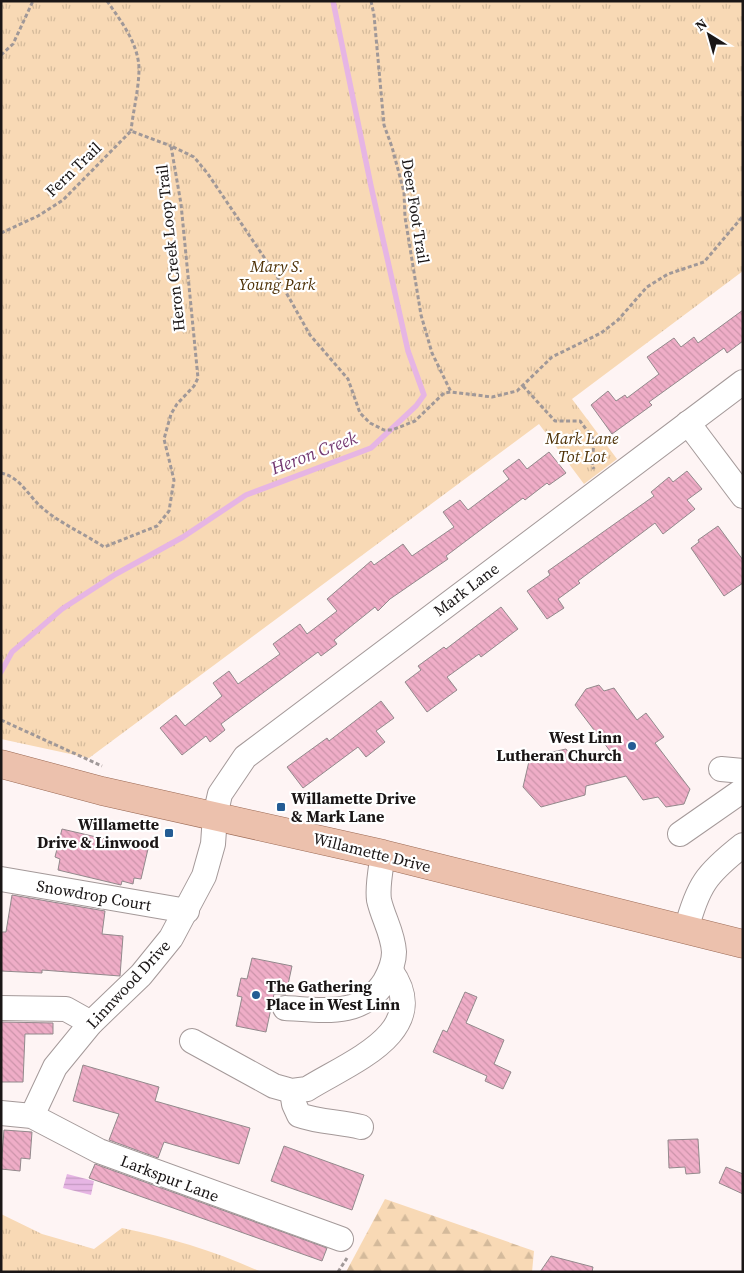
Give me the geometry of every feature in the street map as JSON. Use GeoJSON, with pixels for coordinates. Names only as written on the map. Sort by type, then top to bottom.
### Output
{"type":"FeatureCollection","features":[{"type":"Feature","properties":{"kind":"main road","name":"Willamette Drive"},"geometry":{"type":"LineString","coordinates":[[1,764],[102,791],[383,854],[743,944]]}},
{"type":"Feature","properties":{"kind":"street","name":"Mark Lane"},"geometry":{"type":"LineString","coordinates":[[215,816],[221,792],[245,756],[743,382]]}},
{"type":"Feature","properties":{"kind":"street"},"geometry":{"type":"LineString","coordinates":[[688,423],[743,496]]}},
{"type":"Feature","properties":{"kind":"street"},"geometry":{"type":"LineString","coordinates":[[680,834],[743,790]]}},
{"type":"Feature","properties":{"kind":"street","name":"Linnwood Drive"},"geometry":{"type":"LineString","coordinates":[[32,1116],[55,1067],[90,1023],[141,975],[171,938],[204,876],[211,856],[215,816]]}},
{"type":"Feature","properties":{"kind":"street"},"geometry":{"type":"LineString","coordinates":[[686,930],[693,905],[708,875],[743,846]]}},
{"type":"Feature","properties":{"kind":"street"},"geometry":{"type":"LineString","coordinates":[[285,1008],[332,1010],[360,1005],[377,993],[391,971],[394,952],[379,898],[383,854]]}},
{"type":"Feature","properties":{"kind":"street","name":"Snowdrop Court"},"geometry":{"type":"LineString","coordinates":[[1,879],[187,911]]}},
{"type":"Feature","properties":{"kind":"street"},"geometry":{"type":"LineString","coordinates":[[192,1041],[274,1086],[292,1091],[307,1089],[386,1041],[398,1024],[403,1005],[400,984],[391,971]]}},
{"type":"Feature","properties":{"kind":"street"},"geometry":{"type":"LineString","coordinates":[[1,1008],[66,1009],[90,1023]]}},
{"type":"Feature","properties":{"kind":"street"},"geometry":{"type":"LineString","coordinates":[[292,1091],[294,1104],[299,1115],[313,1120],[332,1120],[361,1126]]}},
{"type":"Feature","properties":{"kind":"street","name":"Larkspur Lane"},"geometry":{"type":"LineString","coordinates":[[1,1113],[32,1116],[99,1151],[341,1239]]}},
{"type":"Feature","properties":{"kind":"path"},"geometry":{"type":"LineString","coordinates":[[1,55],[13,44],[32,1]]}},
{"type":"Feature","properties":{"kind":"path"},"geometry":{"type":"LineString","coordinates":[[107,1],[127,29],[136,52],[139,68],[131,131],[171,146]]}},
{"type":"Feature","properties":{"kind":"path","name":"Deer Foot Trail"},"geometry":{"type":"LineString","coordinates":[[371,1],[374,15],[384,125],[404,192],[421,316],[432,353],[451,392]]}},
{"type":"Feature","properties":{"kind":"path","name":"Fern Trail"},"geometry":{"type":"LineString","coordinates":[[1,233],[38,216],[63,200],[131,131]]}},
{"type":"Feature","properties":{"kind":"path","name":"Heron Creek Loop Trail"},"geometry":{"type":"LineString","coordinates":[[171,146],[194,157],[208,174],[278,278],[310,335],[348,379],[360,412],[370,423],[384,430],[392,430],[415,421],[444,393],[451,392]]}},
{"type":"Feature","properties":{"kind":"path","name":"Heron Creek Loop Trail"},"geometry":{"type":"LineString","coordinates":[[1,473],[16,479],[52,515],[104,548],[157,526],[169,511],[174,480],[164,439],[171,414],[177,404],[194,386],[198,369],[187,288],[181,204],[171,146]]}},
{"type":"Feature","properties":{"kind":"path"},"geometry":{"type":"LineString","coordinates":[[451,392],[492,397],[517,391],[552,357],[601,333],[618,320],[647,287],[668,274],[704,262],[743,216]]}},
{"type":"Feature","properties":{"kind":"path"},"geometry":{"type":"LineString","coordinates":[[523,386],[555,421],[580,421],[594,440],[592,466]]}},
{"type":"Feature","properties":{"kind":"path"},"geometry":{"type":"LineString","coordinates":[[1,720],[106,768]]}},
{"type":"Feature","properties":{"kind":"green space","name":"Mary S. Young Park"},"geometry":{"type":"Polygon","coordinates":[[[1,1],[743,1],[743,271],[572,399],[617,459],[584,484],[539,424],[89,758],[1,739],[1,1]]]}},
{"type":"Feature","properties":{"kind":"green space"},"geometry":{"type":"Polygon","coordinates":[[[385,1199],[534,1251],[532,1272],[346,1272],[385,1199]]]}},
{"type":"Feature","properties":{"kind":"green space"},"geometry":{"type":"Polygon","coordinates":[[[1,1214],[42,1234],[94,1249],[122,1228],[193,1246],[261,1272],[1,1272],[1,1214]]]}},
{"type":"Feature","properties":{"kind":"shaded area"},"geometry":{"type":"Polygon","coordinates":[[[67,1174],[94,1181],[91,1195],[63,1188],[67,1174]]]}},
{"type":"Feature","properties":{"kind":"building"},"geometry":{"type":"Polygon","coordinates":[[[743,310],[743,341],[727,353],[724,348],[649,402],[652,405],[612,434],[591,405],[608,391],[616,401],[625,395],[627,398],[659,374],[647,357],[674,338],[681,347],[694,337],[698,343],[743,310]]]}},
{"type":"Feature","properties":{"kind":"building"},"geometry":{"type":"Polygon","coordinates":[[[549,452],[566,473],[549,485],[547,483],[525,500],[523,498],[446,556],[448,559],[390,599],[378,611],[375,607],[334,640],[337,644],[321,656],[318,652],[221,724],[225,730],[210,742],[206,736],[182,755],[160,728],[176,715],[185,726],[222,696],[213,683],[229,671],[238,684],[280,654],[273,644],[300,624],[307,634],[337,611],[327,599],[371,561],[374,565],[403,544],[412,556],[454,527],[443,512],[460,500],[468,510],[509,479],[503,471],[519,459],[527,469],[549,452]]]}},
{"type":"Feature","properties":{"kind":"building"},"geometry":{"type":"Polygon","coordinates":[[[687,471],[702,489],[687,500],[695,509],[663,534],[655,523],[578,581],[580,583],[558,599],[564,608],[547,619],[527,591],[550,575],[548,571],[654,496],[651,492],[669,477],[673,482],[687,471]]]}},
{"type":"Feature","properties":{"kind":"building"},"geometry":{"type":"Polygon","coordinates":[[[718,526],[743,560],[743,583],[724,596],[691,548],[699,542],[698,540],[718,526]]]}},
{"type":"Feature","properties":{"kind":"building"},"geometry":{"type":"Polygon","coordinates":[[[501,607],[518,629],[481,657],[479,654],[447,677],[457,690],[427,712],[405,682],[421,670],[418,666],[444,647],[446,649],[501,607]]]}},
{"type":"Feature","properties":{"kind":"building","name":"West Linn Lutheran Church"},"geometry":{"type":"Polygon","coordinates":[[[599,685],[604,691],[614,688],[637,720],[646,713],[664,737],[655,743],[690,789],[684,804],[666,807],[658,797],[643,800],[626,776],[586,786],[585,795],[541,807],[523,787],[530,757],[566,749],[575,762],[610,751],[575,705],[586,689],[599,685]]]}},
{"type":"Feature","properties":{"kind":"building"},"geometry":{"type":"Polygon","coordinates":[[[381,701],[394,718],[376,731],[385,742],[366,757],[358,747],[303,788],[287,767],[327,738],[329,741],[381,701]]]}},
{"type":"Feature","properties":{"kind":"building"},"geometry":{"type":"Polygon","coordinates":[[[62,829],[148,849],[141,879],[134,878],[133,884],[122,881],[121,885],[58,870],[60,859],[55,857],[62,829]]]}},
{"type":"Feature","properties":{"kind":"building"},"geometry":{"type":"Polygon","coordinates":[[[12,895],[105,911],[102,934],[123,936],[120,976],[42,970],[42,973],[1,971],[1,932],[6,932],[12,895]]]}},
{"type":"Feature","properties":{"kind":"building","name":"The Gathering Place in West Linn"},"geometry":{"type":"Polygon","coordinates":[[[252,958],[292,966],[286,994],[274,994],[266,1032],[236,1026],[242,997],[237,996],[241,978],[247,979],[252,958]]]}},
{"type":"Feature","properties":{"kind":"building"},"geometry":{"type":"Polygon","coordinates":[[[465,992],[477,997],[466,1023],[504,1040],[494,1064],[511,1072],[503,1089],[485,1081],[487,1076],[433,1052],[443,1030],[447,1032],[465,992]]]}},
{"type":"Feature","properties":{"kind":"building"},"geometry":{"type":"Polygon","coordinates":[[[1,1022],[53,1023],[53,1034],[25,1034],[23,1082],[1,1082],[1,1022]]]}},
{"type":"Feature","properties":{"kind":"building"},"geometry":{"type":"Polygon","coordinates":[[[83,1065],[159,1087],[155,1101],[250,1128],[239,1164],[164,1142],[158,1158],[109,1140],[119,1114],[73,1101],[83,1065]]]}},
{"type":"Feature","properties":{"kind":"building"},"geometry":{"type":"Polygon","coordinates":[[[4,1130],[32,1132],[30,1159],[21,1158],[20,1171],[1,1169],[4,1130]]]}},
{"type":"Feature","properties":{"kind":"building"},"geometry":{"type":"Polygon","coordinates":[[[698,1139],[700,1173],[686,1174],[685,1167],[669,1168],[668,1140],[698,1139]]]}},
{"type":"Feature","properties":{"kind":"building"},"geometry":{"type":"Polygon","coordinates":[[[284,1146],[364,1175],[352,1210],[271,1181],[284,1146]]]}},
{"type":"Feature","properties":{"kind":"building"},"geometry":{"type":"Polygon","coordinates":[[[95,1164],[327,1248],[322,1261],[89,1178],[95,1164]]]}},
{"type":"Feature","properties":{"kind":"building"},"geometry":{"type":"Polygon","coordinates":[[[726,1167],[743,1174],[743,1194],[719,1183],[726,1167]]]}},
{"type":"Feature","properties":{"kind":"building"},"geometry":{"type":"Polygon","coordinates":[[[551,1256],[593,1267],[592,1272],[540,1272],[551,1256]]]}},
{"type":"Feature","properties":{"kind":"waterway","name":"Heron Creek"},"geometry":{"type":"LineString","coordinates":[[1,672],[12,652],[62,609],[116,574],[183,537],[246,495],[371,448],[416,406],[424,395],[408,351],[371,186],[333,1]]}},
{"type":"Feature","properties":{"kind":"place","name":"West Linn Lutheran Church"},"geometry":{"type":"Point","coordinates":[632,746]}},
{"type":"Feature","properties":{"kind":"place","name":"Willamette Drive & Mark Lane"},"geometry":{"type":"Point","coordinates":[281,807]}},
{"type":"Feature","properties":{"kind":"place","name":"Willamette Drive & Linwood"},"geometry":{"type":"Point","coordinates":[169,833]}},
{"type":"Feature","properties":{"kind":"place","name":"The Gathering Place in West Linn"},"geometry":{"type":"Point","coordinates":[256,995]}},
{"type":"Feature","properties":{"kind":"park label","name":"Mark Lane Tot Lot"},"geometry":{"type":"Point","coordinates":[582,447]}}]}
